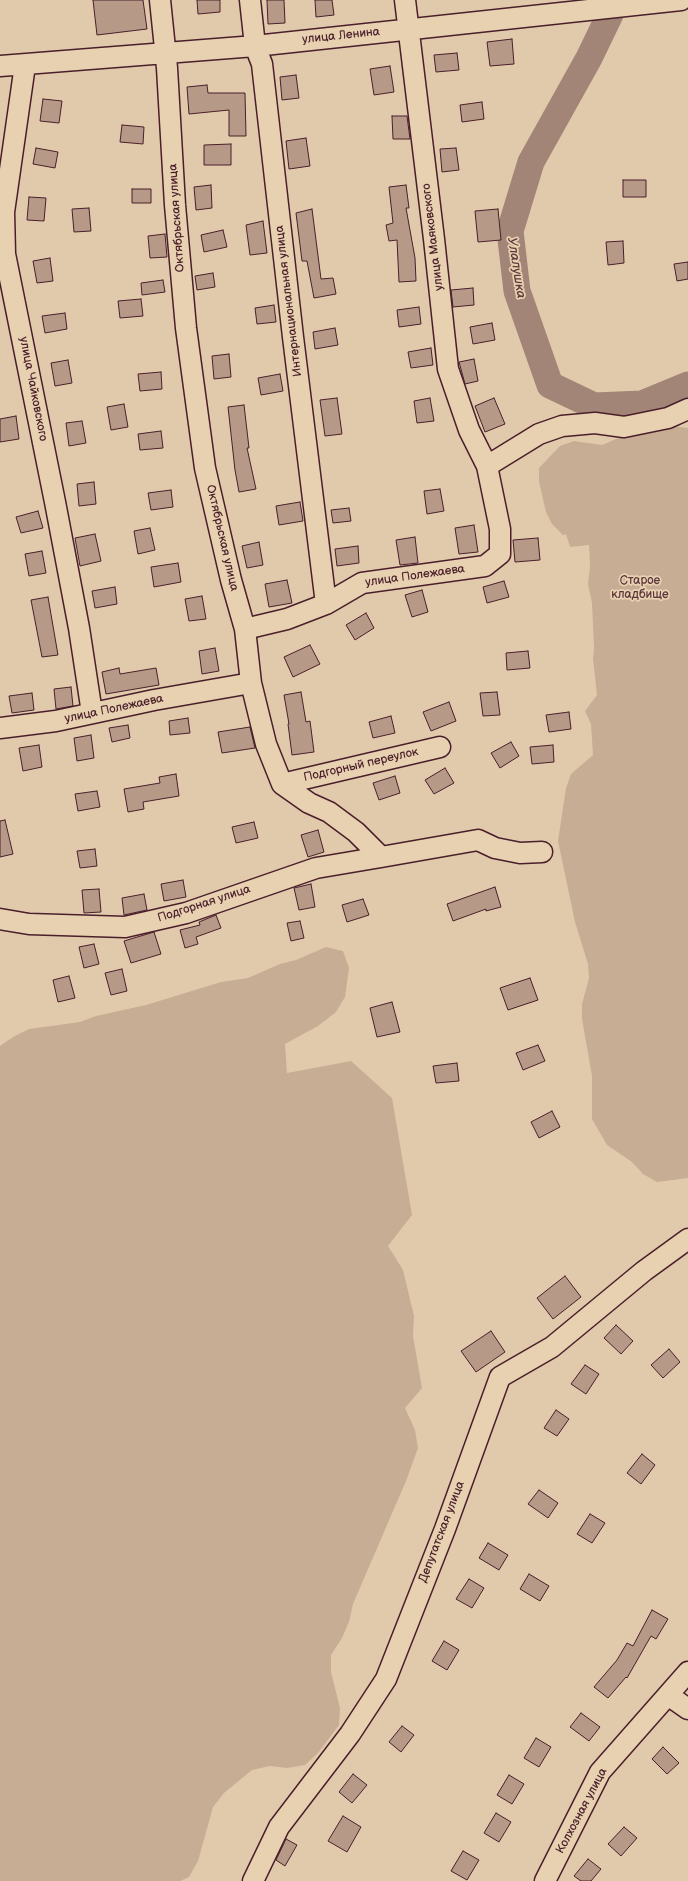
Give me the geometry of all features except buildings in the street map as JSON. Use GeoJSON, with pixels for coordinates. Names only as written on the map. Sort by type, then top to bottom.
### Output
{"type":"FeatureCollection","features":[{"type":"Feature","properties":{"kind":"street","name":"Октябрьская улица"},"geometry":{"type":"LineString","coordinates":[[160,0],[175,205],[186,328],[205,468],[245,629],[251,683],[266,744],[282,784]]}},
{"type":"Feature","properties":{"kind":"street","name":"Интернациональная улица"},"geometry":{"type":"LineString","coordinates":[[250,0],[255,46],[262,64],[293,337],[326,604]]}},
{"type":"Feature","properties":{"kind":"street","name":"улица Маяковского"},"geometry":{"type":"LineString","coordinates":[[405,0],[434,238],[448,369],[469,430],[487,466]]}},
{"type":"Feature","properties":{"kind":"street","name":"улица Ленина"},"geometry":{"type":"LineString","coordinates":[[0,66],[255,46],[681,0]]}},
{"type":"Feature","properties":{"kind":"street","name":"улица Чайковского"},"geometry":{"type":"LineString","coordinates":[[24,65],[4,212],[7,291],[76,612],[92,713]]}},
{"type":"Feature","properties":{"kind":"street"},"geometry":{"type":"LineString","coordinates":[[487,466],[539,434],[562,426],[595,423],[624,427],[668,418],[688,409]]}},
{"type":"Feature","properties":{"kind":"street","name":"улица Полежаева"},"geometry":{"type":"LineString","coordinates":[[245,629],[287,619],[326,604],[362,583],[485,566],[500,554],[500,529],[487,466]]}},
{"type":"Feature","properties":{"kind":"street","name":"улица Полежаева"},"geometry":{"type":"LineString","coordinates":[[0,728],[56,721],[251,683]]}},
{"type":"Feature","properties":{"kind":"street","name":"Подгорный переулок"},"geometry":{"type":"LineString","coordinates":[[282,784],[440,747]]}},
{"type":"Feature","properties":{"kind":"street"},"geometry":{"type":"LineString","coordinates":[[282,784],[310,803],[329,812],[340,820],[356,832],[381,857],[478,840],[495,848],[520,853],[542,852]]}},
{"type":"Feature","properties":{"kind":"street","name":"Подгорная улица"},"geometry":{"type":"LineString","coordinates":[[0,919],[29,924],[125,927],[186,913],[316,868],[381,857]]}},
{"type":"Feature","properties":{"kind":"street","name":"Депутатская улица"},"geometry":{"type":"LineString","coordinates":[[253,1881],[279,1827],[350,1734],[386,1680],[445,1529],[500,1377],[552,1347],[644,1271],[688,1239]]}},
{"type":"Feature","properties":{"kind":"street","name":"Колхозная улица"},"geometry":{"type":"LineString","coordinates":[[545,1881],[600,1772],[688,1672]]}},
{"type":"Feature","properties":{"kind":"street"},"geometry":{"type":"LineString","coordinates":[[668,1695],[688,1709]]}},
{"type":"Feature","properties":{"kind":"green space","name":"Старое кладбище"},"geometry":{"type":"Polygon","coordinates":[[[658,424],[688,428],[688,1178],[657,1182],[643,1174],[632,1162],[607,1145],[592,1119],[592,1076],[582,1019],[582,1004],[589,978],[588,964],[575,922],[558,841],[566,788],[571,774],[593,755],[591,724],[585,711],[597,695],[593,659],[592,603],[588,584],[590,567],[589,545],[570,547],[566,534],[563,535],[552,524],[546,512],[539,482],[539,468],[560,446],[574,441],[602,445],[642,428],[658,424]]]}},
{"type":"Feature","properties":{"kind":"green space"},"geometry":{"type":"Polygon","coordinates":[[[326,947],[343,951],[349,968],[345,997],[336,1012],[318,1026],[285,1044],[287,1073],[351,1061],[392,1098],[412,1215],[388,1246],[403,1270],[414,1316],[413,1336],[422,1388],[405,1408],[415,1430],[418,1448],[406,1481],[353,1604],[349,1622],[342,1638],[331,1655],[331,1672],[340,1708],[339,1725],[318,1753],[305,1765],[287,1768],[270,1766],[252,1770],[224,1793],[213,1807],[198,1861],[189,1877],[180,1881],[0,1881],[0,1046],[29,1029],[80,1022],[96,1016],[146,1005],[221,982],[248,978],[326,947]]]}},
{"type":"Feature","properties":{"kind":"waterway","name":"Улалушка"},"geometry":{"type":"LineString","coordinates":[[617,0],[589,58],[531,162],[510,231],[517,291],[550,385],[594,406],[642,404],[688,385]]}}]}
